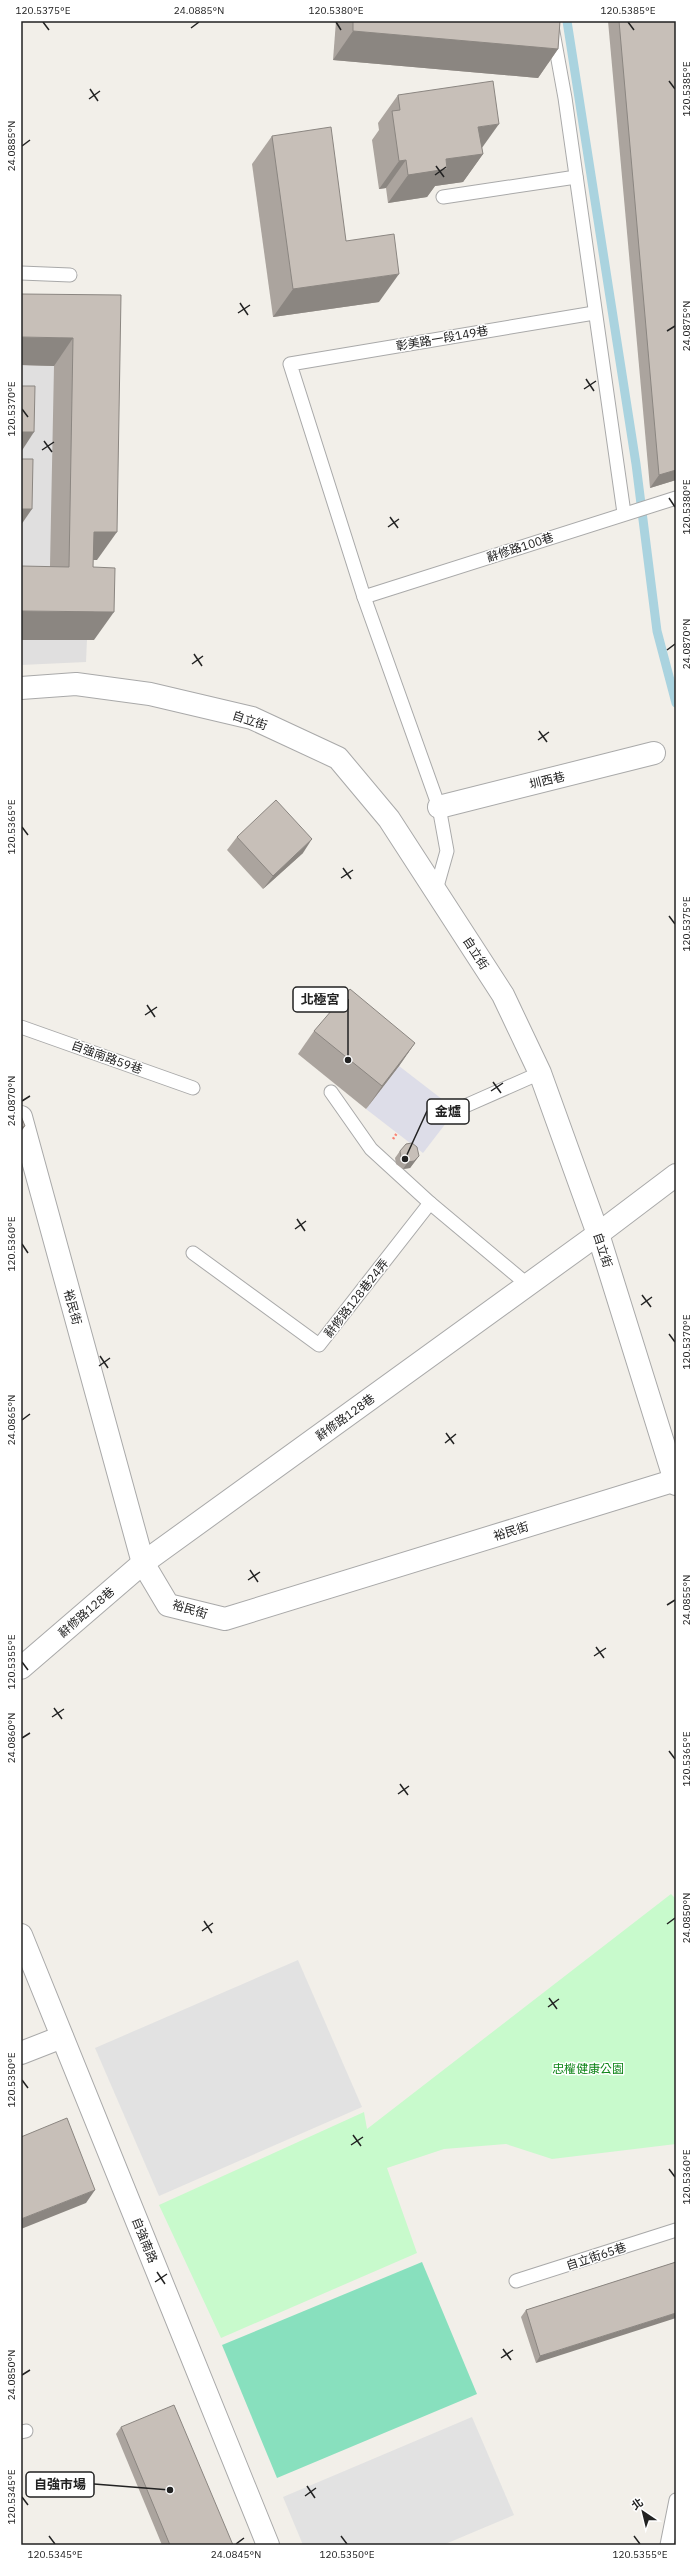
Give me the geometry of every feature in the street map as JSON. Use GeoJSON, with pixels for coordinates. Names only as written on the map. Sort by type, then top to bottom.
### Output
{"type":"FeatureCollection","features":[{"type":"Feature","properties":{"kind":"street","name":"自立街"},"geometry":{"type":"LineString","coordinates":[[21,688],[76,684],[150,694],[252,718],[338,758],[389,819],[503,995],[540,1073],[598,1234],[676,1481]]}},
{"type":"Feature","properties":{"kind":"street","name":"圳西巷"},"geometry":{"type":"LineString","coordinates":[[439,807],[654,753]]}},
{"type":"Feature","properties":{"kind":"street","name":"裕民街"},"geometry":{"type":"LineString","coordinates":[[21,1117],[143,1563],[168,1605],[225,1619],[676,1481]]}},
{"type":"Feature","properties":{"kind":"street","name":"辭修路128巷"},"geometry":{"type":"LineString","coordinates":[[21,1668],[143,1563],[528,1285],[676,1175]]}},
{"type":"Feature","properties":{"kind":"street","name":"自強南路"},"geometry":{"type":"LineString","coordinates":[[21,1935],[268,2545]]}},
{"type":"Feature","properties":{"kind":"street"},"geometry":{"type":"LineString","coordinates":[[21,2053],[62,2037]]}},
{"type":"Feature","properties":{"kind":"lane"},"geometry":{"type":"LineString","coordinates":[[551,21],[576,177],[594,313],[624,513]]}},
{"type":"Feature","properties":{"kind":"lane"},"geometry":{"type":"LineString","coordinates":[[443,197],[576,177]]}},
{"type":"Feature","properties":{"kind":"lane"},"geometry":{"type":"LineString","coordinates":[[21,273],[70,275]]}},
{"type":"Feature","properties":{"kind":"lane","name":"彰美路一段149巷"},"geometry":{"type":"LineString","coordinates":[[364,597],[290,364],[594,313]]}},
{"type":"Feature","properties":{"kind":"lane","name":"辭修路100巷"},"geometry":{"type":"LineString","coordinates":[[364,597],[624,513],[676,498]]}},
{"type":"Feature","properties":{"kind":"lane"},"geometry":{"type":"LineString","coordinates":[[364,597],[439,807],[447,851],[436,890]]}},
{"type":"Feature","properties":{"kind":"lane","name":"自強南路59巷"},"geometry":{"type":"LineString","coordinates":[[21,1027],[193,1088]]}},
{"type":"Feature","properties":{"kind":"lane"},"geometry":{"type":"LineString","coordinates":[[456,1110],[540,1073]]}},
{"type":"Feature","properties":{"kind":"lane"},"geometry":{"type":"LineString","coordinates":[[332,1092],[371,1149],[430,1203],[528,1285]]}},
{"type":"Feature","properties":{"kind":"lane","name":"辭修路128巷24弄"},"geometry":{"type":"LineString","coordinates":[[193,1253],[319,1345],[430,1203]]}},
{"type":"Feature","properties":{"kind":"lane","name":"自立街65巷"},"geometry":{"type":"LineString","coordinates":[[516,2281],[676,2230]]}},
{"type":"Feature","properties":{"kind":"lane"},"geometry":{"type":"LineString","coordinates":[[668,2545],[676,2500]]}},
{"type":"Feature","properties":{"kind":"shaded area"},"geometry":{"type":"Polygon","coordinates":[[[21,344],[100,350],[86,662],[21,665],[21,344]]]}},
{"type":"Feature","properties":{"kind":"shaded area"},"geometry":{"type":"Polygon","coordinates":[[[399,1066],[456,1110],[423,1153],[366,1109],[399,1066]]]}},
{"type":"Feature","properties":{"kind":"shaded area"},"geometry":{"type":"Polygon","coordinates":[[[298,1960],[362,2107],[159,2196],[95,2048],[298,1960]]]}},
{"type":"Feature","properties":{"kind":"shaded area"},"geometry":{"type":"Polygon","coordinates":[[[472,2417],[514,2515],[443,2545],[303,2545],[283,2497],[472,2417]]]}},
{"type":"Feature","properties":{"kind":"green space","name":"忠權健康公園"},"geometry":{"type":"Polygon","coordinates":[[[671,1894],[676,1899],[676,2144],[552,2159],[506,2144],[444,2149],[387,2168],[417,2253],[221,2338],[159,2205],[364,2112],[367,2129],[671,1894]]]}},
{"type":"Feature","properties":{"kind":"green space"},"geometry":{"type":"Polygon","coordinates":[[[422,2262],[477,2394],[277,2478],[222,2345],[422,2262]]]}},
{"type":"Feature","properties":{"kind":"building"},"geometry":{"type":"Polygon","coordinates":[[[353,21],[560,21],[558,49],[353,31],[353,21]]]}},
{"type":"Feature","properties":{"kind":"building"},"geometry":{"type":"Polygon","coordinates":[[[619,21],[676,21],[676,470],[659,475],[619,21]]]}},
{"type":"Feature","properties":{"kind":"building"},"geometry":{"type":"Polygon","coordinates":[[[493,81],[499,124],[478,127],[483,154],[446,159],[447,169],[408,175],[406,160],[399,161],[392,111],[400,110],[398,95],[493,81]]]}},
{"type":"Feature","properties":{"kind":"building"},"geometry":{"type":"Polygon","coordinates":[[[331,127],[346,241],[394,234],[399,274],[293,289],[272,136],[331,127]]]}},
{"type":"Feature","properties":{"kind":"building"},"geometry":{"type":"Polygon","coordinates":[[[21,294],[121,295],[117,532],[94,532],[93,567],[115,568],[114,612],[21,611],[21,566],[69,567],[73,338],[21,337],[21,294]]]}},
{"type":"Feature","properties":{"kind":"building"},"geometry":{"type":"Polygon","coordinates":[[[21,386],[35,386],[34,432],[21,432],[21,386]]]}},
{"type":"Feature","properties":{"kind":"building"},"geometry":{"type":"Polygon","coordinates":[[[21,459],[33,459],[32,509],[21,509],[21,459]]]}},
{"type":"Feature","properties":{"kind":"building"},"geometry":{"type":"Polygon","coordinates":[[[276,800],[312,839],[273,876],[237,837],[276,800]]]}},
{"type":"Feature","properties":{"kind":"building"},"geometry":{"type":"Polygon","coordinates":[[[350,989],[415,1043],[382,1086],[314,1031],[350,989]]]}},
{"type":"Feature","properties":{"kind":"building"},"geometry":{"type":"Polygon","coordinates":[[[21,1116],[25,1126],[21,1128],[21,1116]]]}},
{"type":"Feature","properties":{"kind":"building"},"geometry":{"type":"Polygon","coordinates":[[[412,1143],[417,1147],[419,1156],[414,1161],[408,1162],[401,1157],[400,1151],[406,1144],[412,1143]]]}},
{"type":"Feature","properties":{"kind":"building"},"geometry":{"type":"Polygon","coordinates":[[[67,2118],[95,2190],[21,2219],[21,2137],[67,2118]]]}},
{"type":"Feature","properties":{"kind":"building"},"geometry":{"type":"Polygon","coordinates":[[[676,2262],[676,2313],[540,2356],[526,2310],[676,2262]]]}},
{"type":"Feature","properties":{"kind":"building"},"geometry":{"type":"Polygon","coordinates":[[[174,2405],[233,2545],[170,2545],[121,2427],[174,2405]]]}},
{"type":"Feature","properties":{"kind":"waterway"},"geometry":{"type":"LineString","coordinates":[[567,21],[636,464],[657,631],[676,703]]}},
{"type":"Feature","properties":{"kind":"place","name":"北極宮"},"geometry":{"type":"Point","coordinates":[348,1060]}},
{"type":"Feature","properties":{"kind":"place","name":"金爐"},"geometry":{"type":"Point","coordinates":[405,1159]}},
{"type":"Feature","properties":{"kind":"place","name":"自強市場"},"geometry":{"type":"Point","coordinates":[170,2490]}}]}
